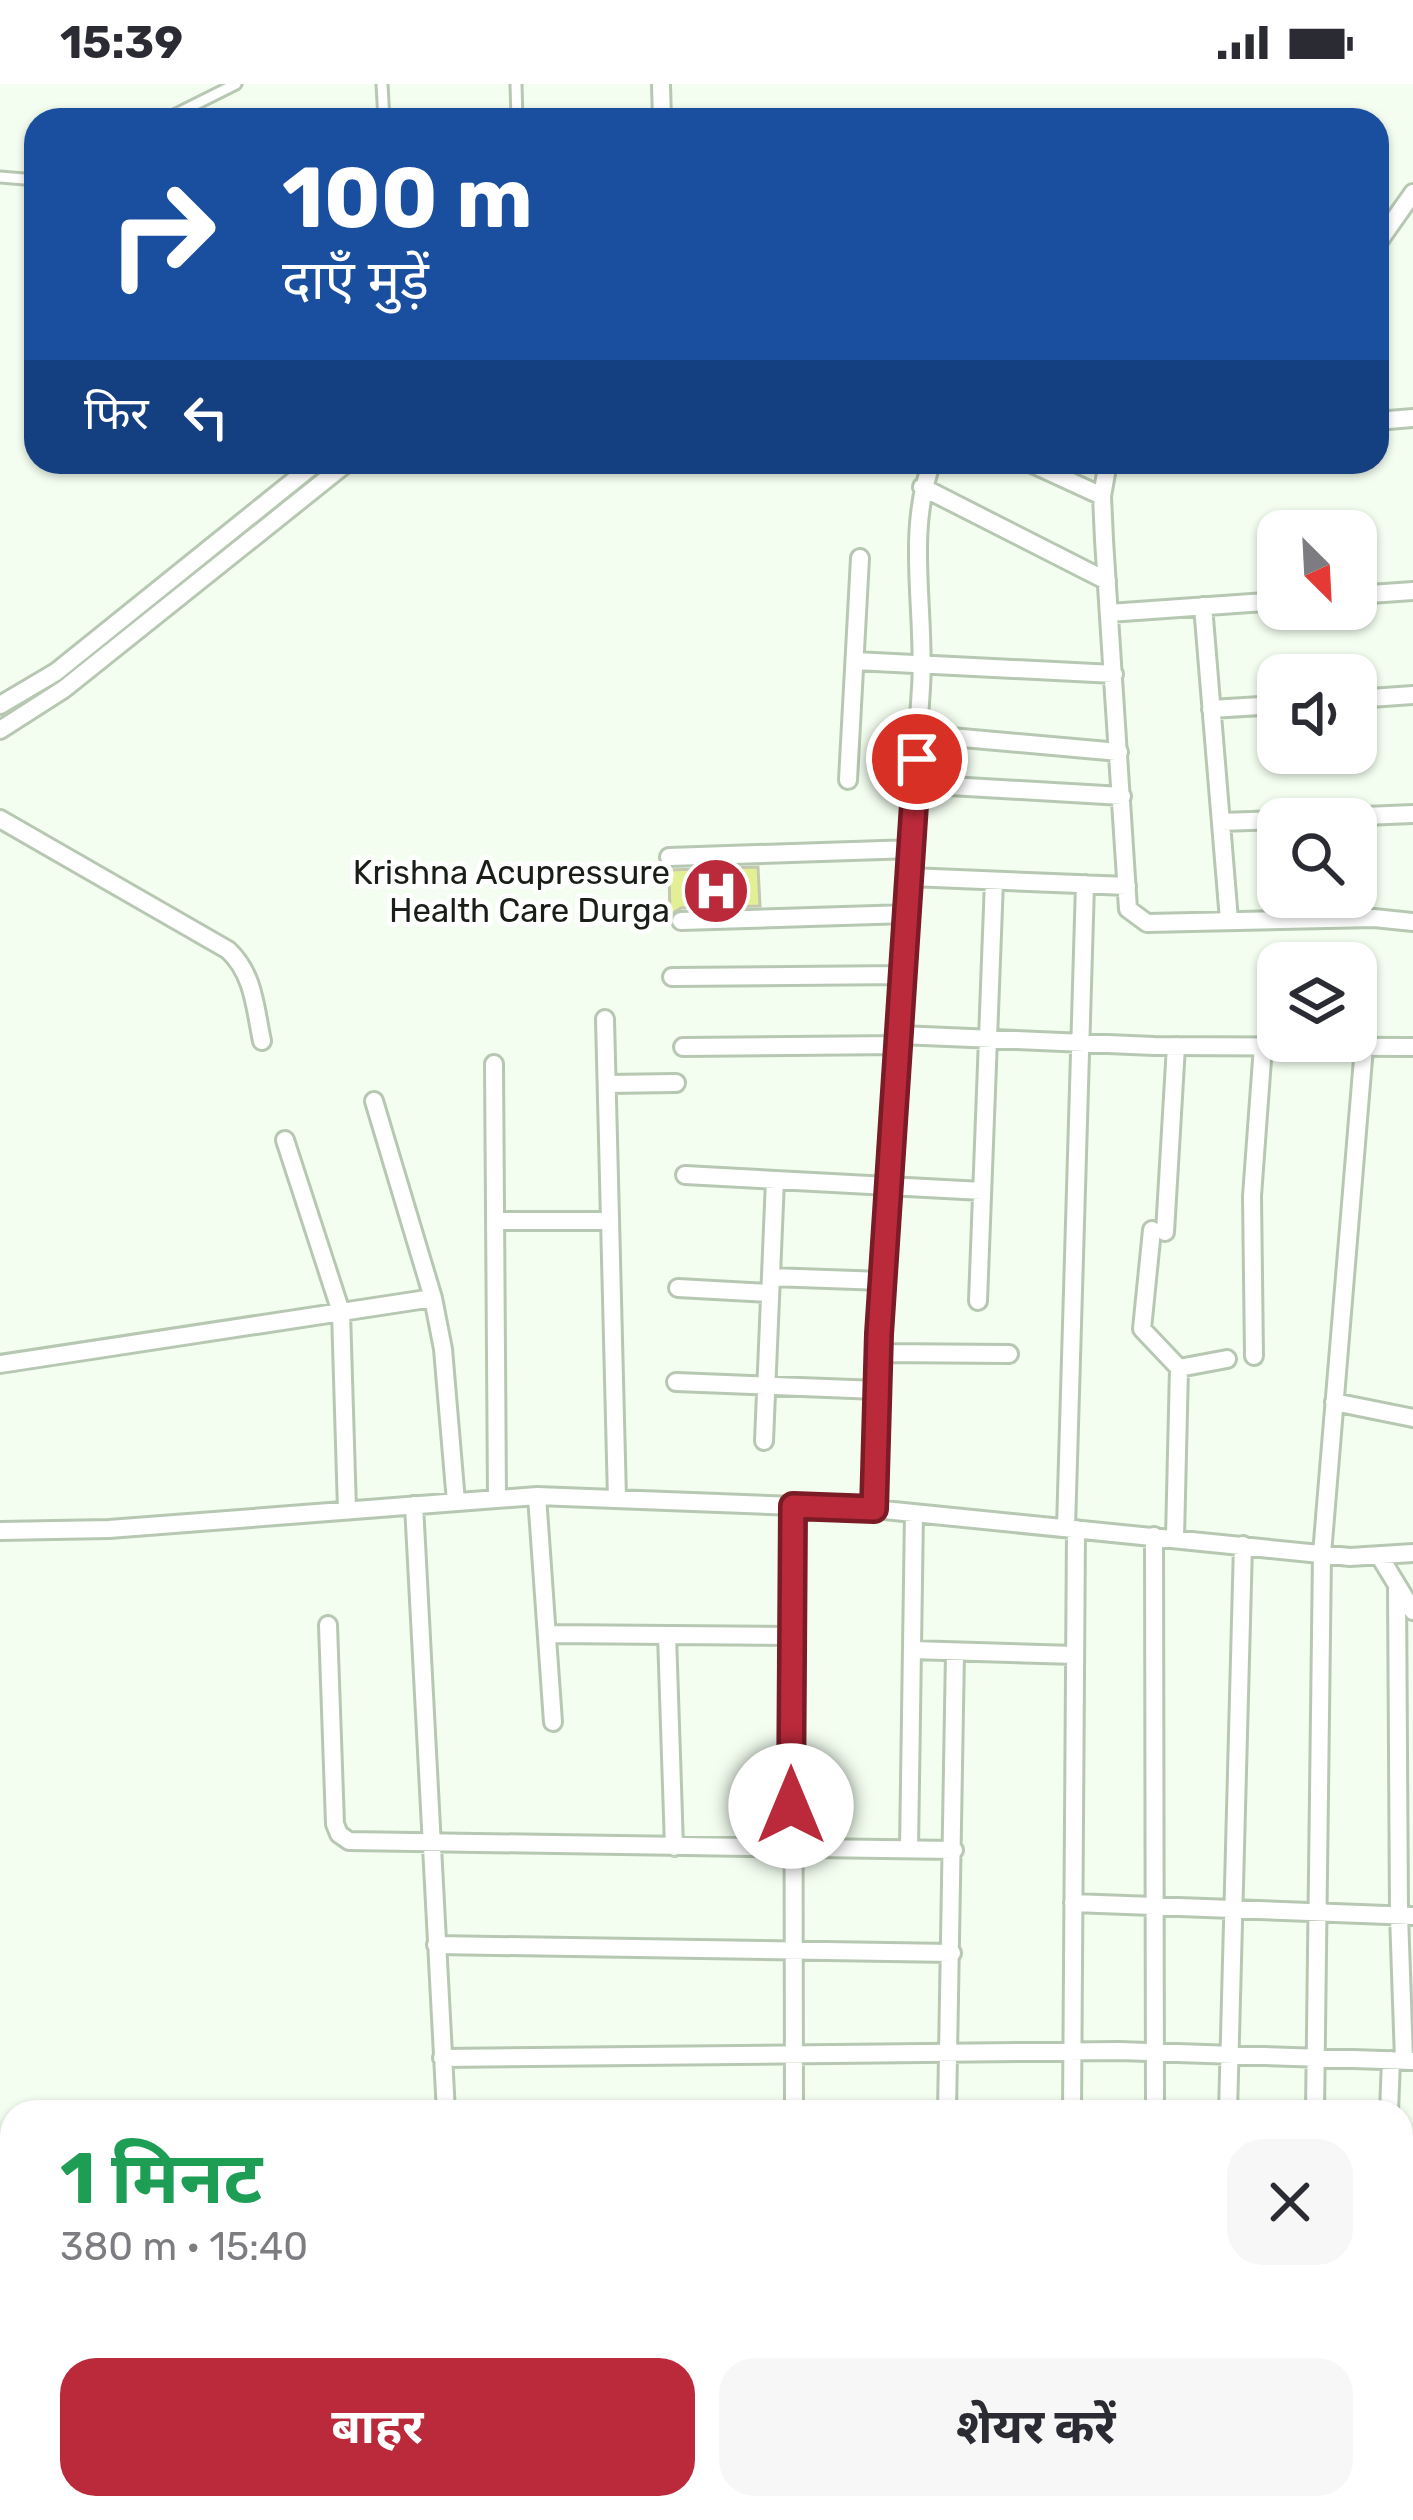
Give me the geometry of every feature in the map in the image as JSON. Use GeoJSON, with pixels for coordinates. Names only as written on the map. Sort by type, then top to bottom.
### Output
{"type":"FeatureCollection","features":[{"type":"Feature","properties":{"kind":"street"},"geometry":{"type":"LineString","coordinates":[[1389,227],[1413,194]]}},
{"type":"Feature","properties":{"kind":"street"},"geometry":{"type":"LineString","coordinates":[[0,705],[56,672],[302,474]]}},
{"type":"Feature","properties":{"kind":"street"},"geometry":{"type":"LineString","coordinates":[[0,730],[64,689],[333,474]]}},
{"type":"Feature","properties":{"kind":"street"},"geometry":{"type":"LineString","coordinates":[[874,1509],[883,1281],[923,664],[918,511],[927,474]]}},
{"type":"Feature","properties":{"kind":"street"},"geometry":{"type":"LineString","coordinates":[[1054,474],[1102,496]]}},
{"type":"Feature","properties":{"kind":"street"},"geometry":{"type":"LineString","coordinates":[[1106,474],[1102,496],[1128,909],[1147,923],[1374,918],[1413,922]]}},
{"type":"Feature","properties":{"kind":"street"},"geometry":{"type":"LineString","coordinates":[[922,487],[1107,581]]}},
{"type":"Feature","properties":{"kind":"street"},"geometry":{"type":"LineString","coordinates":[[848,780],[860,558]]}},
{"type":"Feature","properties":{"kind":"street"},"geometry":{"type":"LineString","coordinates":[[1377,594],[1413,591]]}},
{"type":"Feature","properties":{"kind":"street"},"geometry":{"type":"LineString","coordinates":[[1109,613],[1257,602]]}},
{"type":"Feature","properties":{"kind":"street"},"geometry":{"type":"LineString","coordinates":[[1203,606],[1229,920]]}},
{"type":"Feature","properties":{"kind":"street"},"geometry":{"type":"LineString","coordinates":[[855,661],[1114,674]]}},
{"type":"Feature","properties":{"kind":"street"},"geometry":{"type":"LineString","coordinates":[[1377,698],[1413,695]]}},
{"type":"Feature","properties":{"kind":"street"},"geometry":{"type":"LineString","coordinates":[[1211,710],[1257,707]]}},
{"type":"Feature","properties":{"kind":"street"},"geometry":{"type":"LineString","coordinates":[[918,734],[1120,752]]}},
{"type":"Feature","properties":{"kind":"street"},"geometry":{"type":"LineString","coordinates":[[916,784],[1122,796]]}},
{"type":"Feature","properties":{"kind":"street"},"geometry":{"type":"LineString","coordinates":[[1377,815],[1413,814]]}},
{"type":"Feature","properties":{"kind":"street"},"geometry":{"type":"LineString","coordinates":[[0,819],[228,950],[243,964],[248,977],[262,1041]]}},
{"type":"Feature","properties":{"kind":"street"},"geometry":{"type":"LineString","coordinates":[[1221,822],[1257,821]]}},
{"type":"Feature","properties":{"kind":"street"},"geometry":{"type":"LineString","coordinates":[[669,857],[912,849]]}},
{"type":"Feature","properties":{"kind":"street"},"geometry":{"type":"LineString","coordinates":[[910,877],[1127,886]]}},
{"type":"Feature","properties":{"kind":"street"},"geometry":{"type":"LineString","coordinates":[[978,1301],[994,880]]}},
{"type":"Feature","properties":{"kind":"street"},"geometry":{"type":"LineString","coordinates":[[1072,2100],[1075,1655],[1071,1528],[1085,884]]}},
{"type":"Feature","properties":{"kind":"street"},"geometry":{"type":"LineString","coordinates":[[681,921],[908,914]]}},
{"type":"Feature","properties":{"kind":"street"},"geometry":{"type":"LineString","coordinates":[[672,977],[904,975]]}},
{"type":"Feature","properties":{"kind":"street"},"geometry":{"type":"LineString","coordinates":[[605,1019],[617,1499]]}},
{"type":"Feature","properties":{"kind":"street"},"geometry":{"type":"LineString","coordinates":[[683,1047],[987,1039],[1257,1046]]}},
{"type":"Feature","properties":{"kind":"street"},"geometry":{"type":"LineString","coordinates":[[1175,1538],[1179,1368],[1142,1329],[1158,1231],[1176,1046]]}},
{"type":"Feature","properties":{"kind":"street"},"geometry":{"type":"LineString","coordinates":[[1377,1047],[1413,1047]]}},
{"type":"Feature","properties":{"kind":"street"},"geometry":{"type":"LineString","coordinates":[[1254,1356],[1252,1196],[1262,1062]]}},
{"type":"Feature","properties":{"kind":"street"},"geometry":{"type":"LineString","coordinates":[[1315,2100],[1322,1554],[1363,1062]]}},
{"type":"Feature","properties":{"kind":"street"},"geometry":{"type":"LineString","coordinates":[[494,1064],[497,1499]]}},
{"type":"Feature","properties":{"kind":"street"},"geometry":{"type":"LineString","coordinates":[[607,1084],[676,1083]]}},
{"type":"Feature","properties":{"kind":"street"},"geometry":{"type":"LineString","coordinates":[[374,1102],[433,1298],[443,1349],[456,1502]]}},
{"type":"Feature","properties":{"kind":"street"},"geometry":{"type":"LineString","coordinates":[[285,1140],[341,1312],[347,1510]]}},
{"type":"Feature","properties":{"kind":"street"},"geometry":{"type":"LineString","coordinates":[[686,1175],[982,1191]]}},
{"type":"Feature","properties":{"kind":"street"},"geometry":{"type":"LineString","coordinates":[[764,1441],[776,1180]]}},
{"type":"Feature","properties":{"kind":"street"},"geometry":{"type":"LineString","coordinates":[[495,1221],[610,1221]]}},
{"type":"Feature","properties":{"kind":"street"},"geometry":{"type":"LineString","coordinates":[[678,1288],[883,1281]]}},
{"type":"Feature","properties":{"kind":"street"},"geometry":{"type":"LineString","coordinates":[[0,1364],[433,1298]]}},
{"type":"Feature","properties":{"kind":"street"},"geometry":{"type":"LineString","coordinates":[[879,1353],[1009,1354]]}},
{"type":"Feature","properties":{"kind":"street"},"geometry":{"type":"LineString","coordinates":[[1179,1368],[1227,1359]]}},
{"type":"Feature","properties":{"kind":"street"},"geometry":{"type":"LineString","coordinates":[[676,1382],[878,1390]]}},
{"type":"Feature","properties":{"kind":"street"},"geometry":{"type":"LineString","coordinates":[[1334,1402],[1413,1418]]}},
{"type":"Feature","properties":{"kind":"street"},"geometry":{"type":"LineString","coordinates":[[537,1496],[553,1722]]}},
{"type":"Feature","properties":{"kind":"street"},"geometry":{"type":"LineString","coordinates":[[0,1531],[109,1529],[537,1496],[874,1509],[1322,1554],[1381,1557],[1413,1553]]}},
{"type":"Feature","properties":{"kind":"street"},"geometry":{"type":"LineString","coordinates":[[414,1505],[445,2100]]}},
{"type":"Feature","properties":{"kind":"street"},"geometry":{"type":"LineString","coordinates":[[793,1506],[794,2100]]}},
{"type":"Feature","properties":{"kind":"street"},"geometry":{"type":"LineString","coordinates":[[909,1850],[914,1513]]}},
{"type":"Feature","properties":{"kind":"street"},"geometry":{"type":"LineString","coordinates":[[1154,1536],[1155,2100]]}},
{"type":"Feature","properties":{"kind":"street"},"geometry":{"type":"LineString","coordinates":[[1228,2100],[1243,1545]]}},
{"type":"Feature","properties":{"kind":"street"},"geometry":{"type":"LineString","coordinates":[[1381,1557],[1413,1611]]}},
{"type":"Feature","properties":{"kind":"street"},"geometry":{"type":"LineString","coordinates":[[1392,2100],[1403,2060],[1406,1915],[1397,1585]]}},
{"type":"Feature","properties":{"kind":"street"},"geometry":{"type":"LineString","coordinates":[[328,1624],[335,1824],[339,1834],[350,1841],[954,1850]]}},
{"type":"Feature","properties":{"kind":"street"},"geometry":{"type":"LineString","coordinates":[[547,1634],[792,1636]]}},
{"type":"Feature","properties":{"kind":"street"},"geometry":{"type":"LineString","coordinates":[[667,1635],[674,1847]]}},
{"type":"Feature","properties":{"kind":"street"},"geometry":{"type":"LineString","coordinates":[[912,1650],[1075,1655]]}},
{"type":"Feature","properties":{"kind":"street"},"geometry":{"type":"LineString","coordinates":[[947,2100],[955,1652]]}},
{"type":"Feature","properties":{"kind":"street"},"geometry":{"type":"LineString","coordinates":[[1073,1904],[1406,1915]]}},
{"type":"Feature","properties":{"kind":"street"},"geometry":{"type":"LineString","coordinates":[[436,1945],[952,1953]]}},
{"type":"Feature","properties":{"kind":"street"},"geometry":{"type":"LineString","coordinates":[[442,2058],[1157,2052],[1403,2060]]}},
{"type":"Feature","properties":{"kind":"lane"},"geometry":{"type":"LineString","coordinates":[[188,108],[236,84]]}},
{"type":"Feature","properties":{"kind":"building"},"geometry":{"type":"Polygon","coordinates":[[[758,867],[760,906],[681,908],[670,915],[669,870],[758,867]]]}},
{"type":"Feature","properties":{"kind":"place","name":"Krishna Acupressure Health Care Durga"},"geometry":{"type":"Point","coordinates":[716,891]}},
{"type":"Feature","properties":{"kind":"route"},"geometry":{"type":"LineString","coordinates":[[791,1806],[793,1506],[874,1509],[879,1334],[917,759]]}}]}
